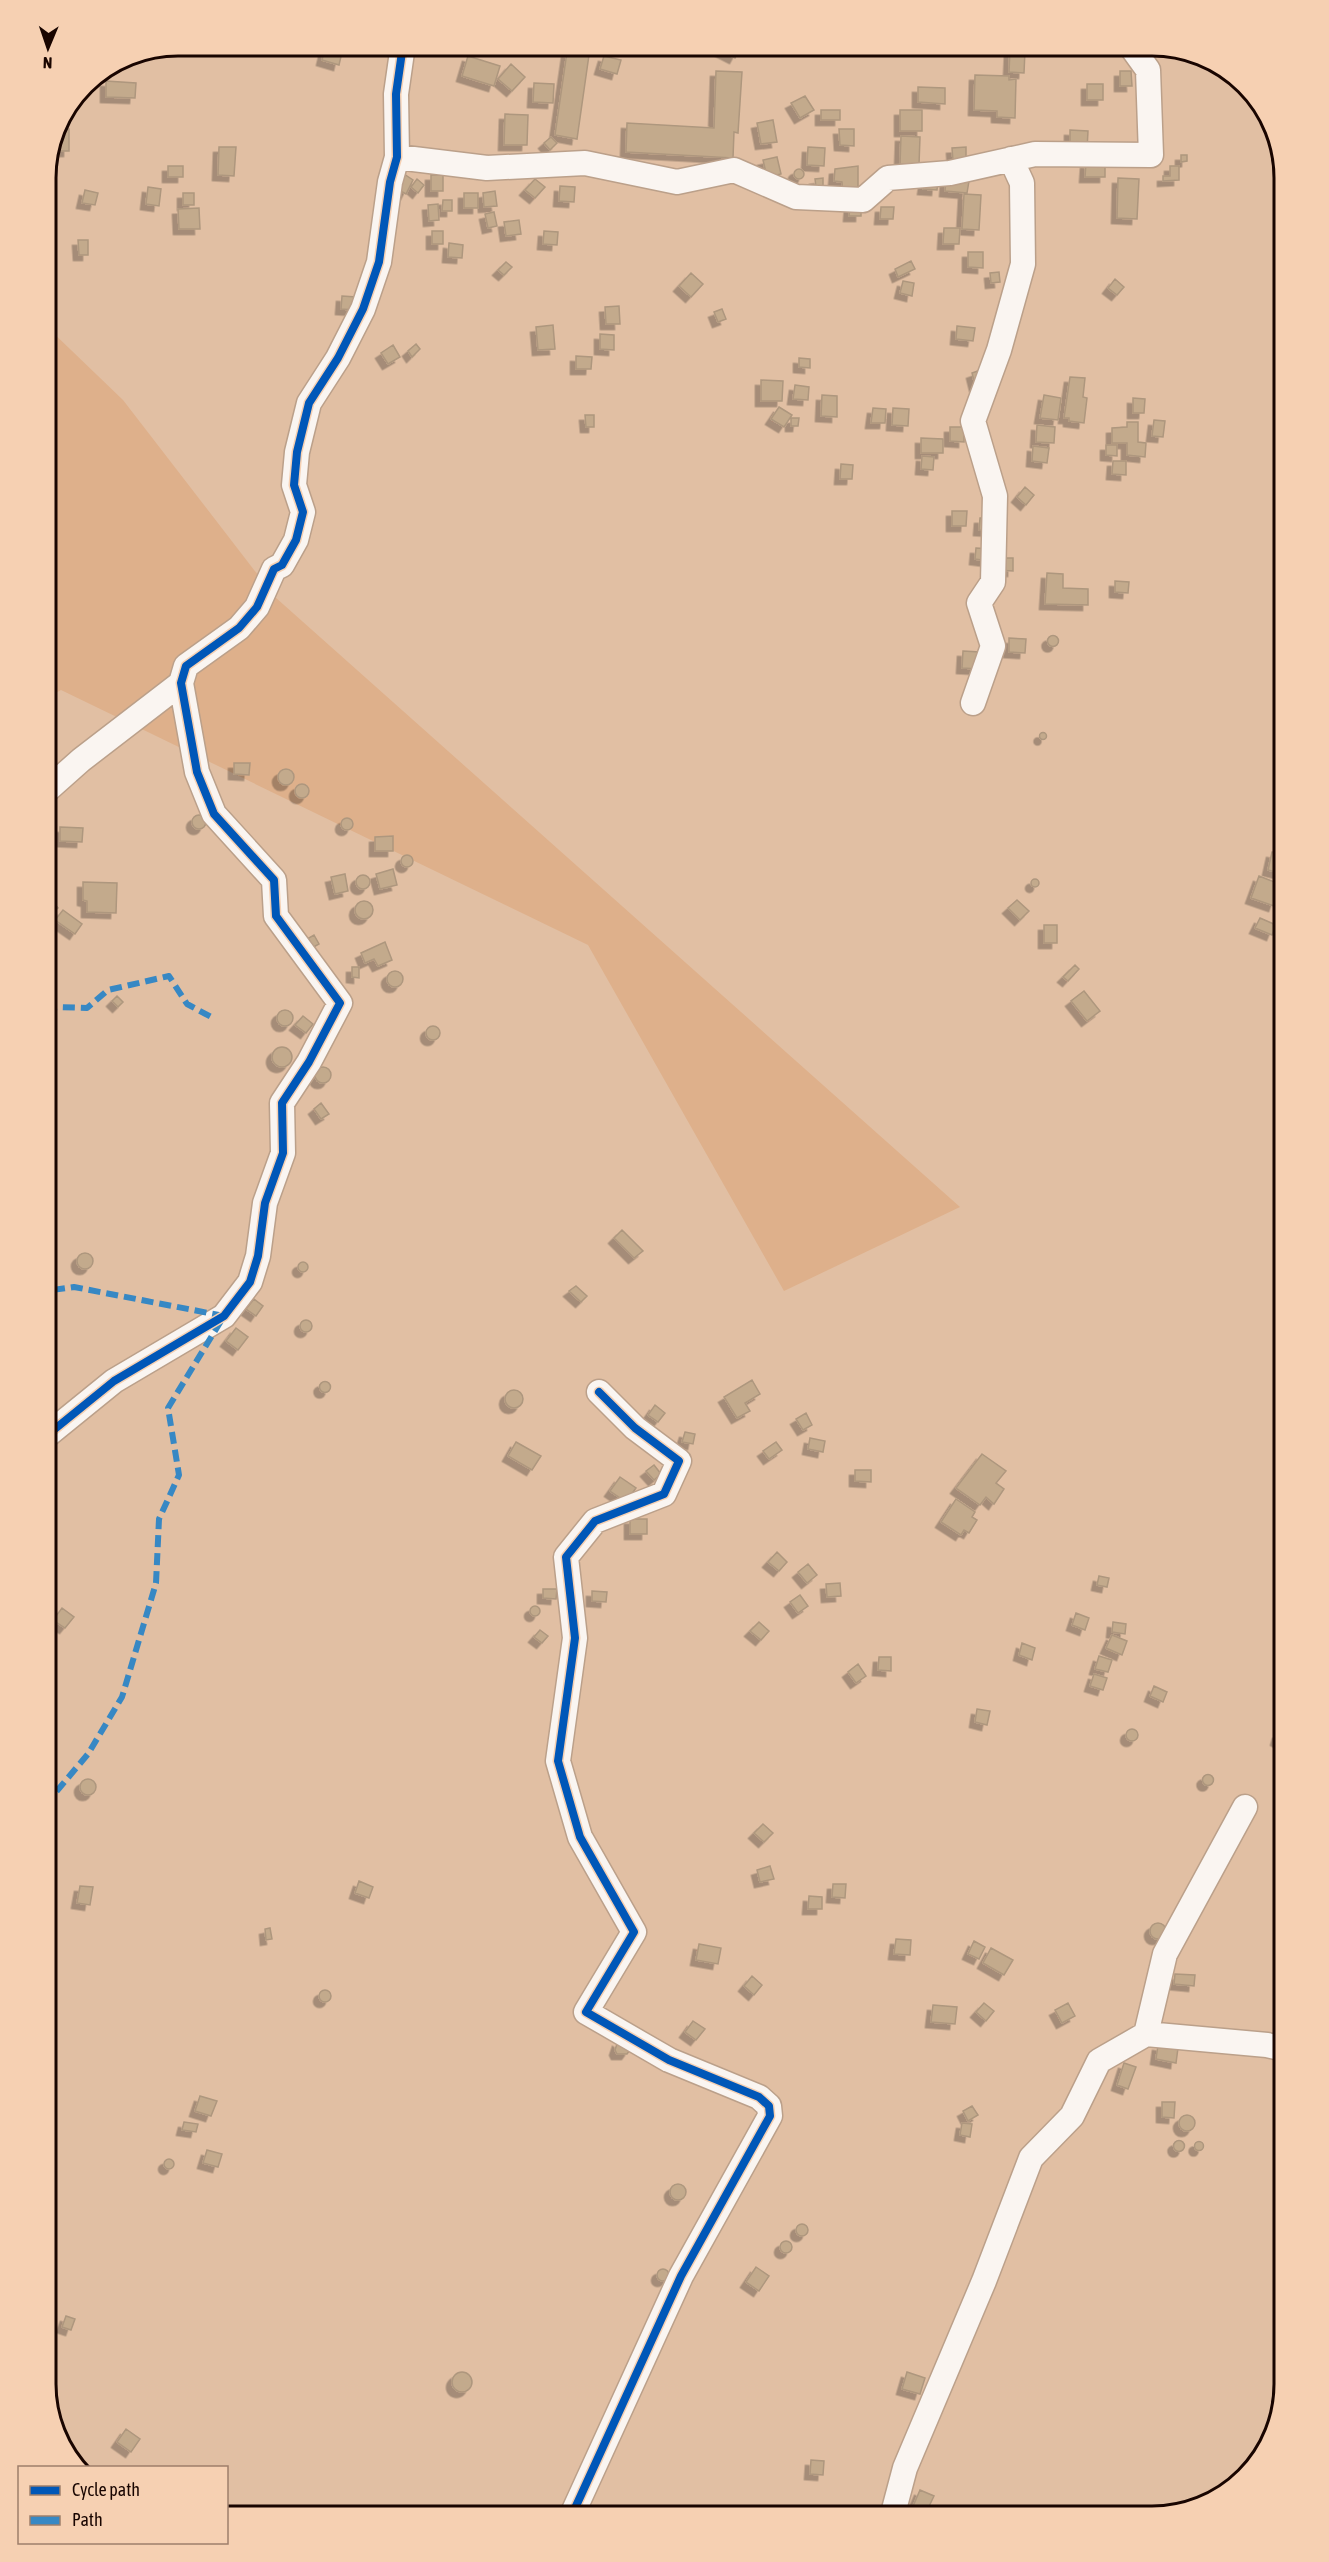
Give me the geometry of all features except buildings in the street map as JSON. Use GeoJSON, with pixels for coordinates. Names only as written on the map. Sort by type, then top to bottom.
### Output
{"type":"FeatureCollection","features":[{"type":"Feature","properties":{"kind":"street"},"geometry":{"type":"LineString","coordinates":[[56,1428],[114,1381],[225,1316],[250,1282],[258,1256],[265,1203],[283,1153],[282,1103],[309,1062],[340,1003],[276,916],[274,880],[214,814],[197,772],[190,722],[181,683],[186,666],[239,628],[257,607],[274,569],[282,565],[296,540],[303,512],[294,485],[297,452],[309,403],[338,358],[366,300],[379,262],[390,182],[397,157],[396,94],[401,56]]}},
{"type":"Feature","properties":{"kind":"street"},"geometry":{"type":"LineString","coordinates":[[397,157],[487,168],[585,163],[677,182],[734,170],[796,197],[863,200],[888,178],[950,173],[1035,154],[1151,155],[1148,70],[1138,56]]}},
{"type":"Feature","properties":{"kind":"street"},"geometry":{"type":"LineString","coordinates":[[974,703],[993,646],[980,603],[993,582],[996,496],[973,421],[999,350],[1023,264],[1022,183],[1011,159]]}},
{"type":"Feature","properties":{"kind":"street"},"geometry":{"type":"LineString","coordinates":[[56,782],[81,760],[181,683]]}},
{"type":"Feature","properties":{"kind":"street"},"geometry":{"type":"LineString","coordinates":[[576,2506],[681,2276],[770,2116],[769,2106],[759,2097],[669,2060],[586,2012],[634,1932],[580,1837],[558,1761],[575,1638],[566,1557],[595,1521],[664,1494],[679,1461],[635,1428],[599,1392]]}},
{"type":"Feature","properties":{"kind":"street"},"geometry":{"type":"LineString","coordinates":[[1146,2034],[1165,1954],[1245,1807]]}},
{"type":"Feature","properties":{"kind":"street"},"geometry":{"type":"LineString","coordinates":[[895,2506],[905,2468],[984,2281],[1031,2158],[1072,2116],[1098,2061],[1146,2034],[1274,2047]]}},
{"type":"Feature","properties":{"kind":"shaded area"},"geometry":{"type":"Polygon","coordinates":[[[56,336],[123,400],[275,597],[960,1207],[784,1291],[588,945],[61,690],[56,693],[56,336]]]}},
{"type":"Feature","properties":{"kind":"marked path"},"geometry":{"type":"LineString","coordinates":[[56,1007],[87,1008],[108,990],[169,976],[187,1004],[213,1018]]}},
{"type":"Feature","properties":{"kind":"marked path"},"geometry":{"type":"LineString","coordinates":[[56,1289],[74,1287],[224,1316],[168,1408],[179,1475],[159,1519],[156,1583],[122,1697],[88,1754],[56,1792]]}},
{"type":"Feature","properties":{"kind":"cycle path"},"geometry":{"type":"LineString","coordinates":[[56,1428],[114,1381],[224,1316],[250,1282],[258,1256],[265,1203],[283,1153],[282,1103],[309,1062],[340,1003],[276,916],[274,880],[214,814],[197,772],[181,683],[186,666],[239,628],[257,607],[274,569],[282,565],[296,540],[303,512],[294,485],[297,452],[309,403],[338,358],[363,309],[379,262],[390,182],[397,157],[396,94],[401,56]]}},
{"type":"Feature","properties":{"kind":"cycle path"},"geometry":{"type":"LineString","coordinates":[[576,2506],[681,2276],[770,2116],[769,2106],[759,2097],[669,2060],[586,2012],[634,1932],[580,1837],[558,1761],[575,1638],[566,1557],[595,1521],[664,1494],[679,1461],[635,1428],[599,1392]]}}]}
